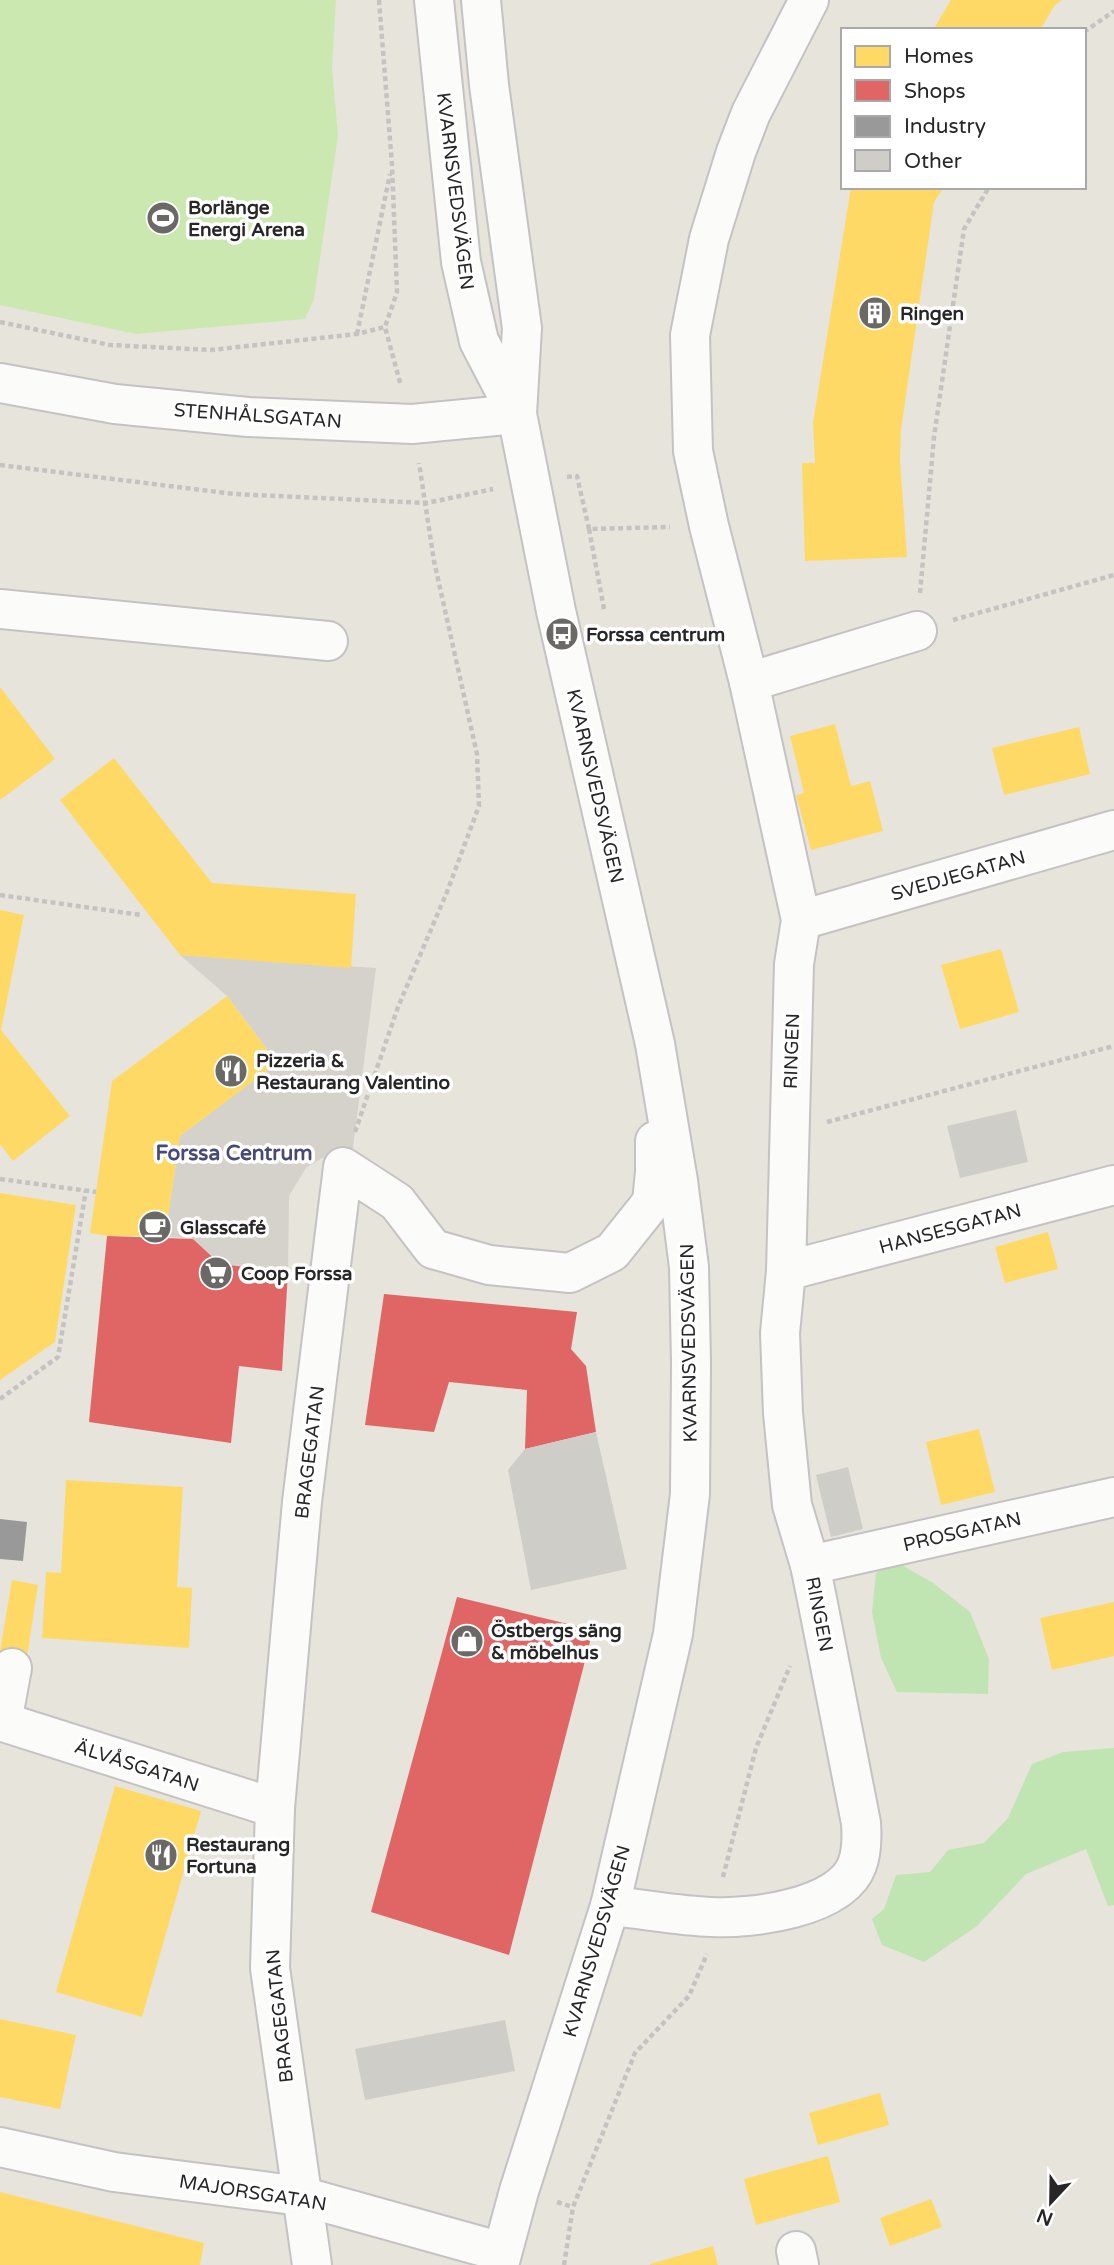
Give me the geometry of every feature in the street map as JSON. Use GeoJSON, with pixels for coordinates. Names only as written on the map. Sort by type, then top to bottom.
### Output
{"type":"FeatureCollection","features":[{"type":"Feature","properties":{"kind":"street","name":"KVARNSVEDSVÄGEN"},"geometry":{"type":"LineString","coordinates":[[434,0],[461,262],[479,341],[517,414]]}},
{"type":"Feature","properties":{"kind":"street","name":"KVARNSVEDSVÄGEN"},"geometry":{"type":"LineString","coordinates":[[481,0],[489,85],[522,328],[517,414],[553,598],[655,1044],[689,1267],[691,1363],[690,1494],[673,1634],[610,1906],[500,2259]]}},
{"type":"Feature","properties":{"kind":"street","name":"RINGEN"},"geometry":{"type":"LineString","coordinates":[[610,1906],[713,1917],[783,1911],[818,1900],[844,1885],[857,1867],[862,1846],[862,1823],[810,1565],[792,1505],[783,1413],[780,1333],[786,1271],[794,964],[801,920],[749,682],[709,526],[693,451],[690,335],[709,239],[751,113],[809,0]]}},
{"type":"Feature","properties":{"kind":"street","name":"STENHÅLSGATAN"},"geometry":{"type":"LineString","coordinates":[[0,383],[115,404],[248,417],[412,424],[517,414]]}},
{"type":"Feature","properties":{"kind":"street"},"geometry":{"type":"LineString","coordinates":[[0,608],[328,641]]}},
{"type":"Feature","properties":{"kind":"street"},"geometry":{"type":"LineString","coordinates":[[749,682],[916,631]]}},
{"type":"Feature","properties":{"kind":"street","name":"SVEDJEGATAN"},"geometry":{"type":"LineString","coordinates":[[801,920],[1114,830]]}},
{"type":"Feature","properties":{"kind":"street"},"geometry":{"type":"LineString","coordinates":[[343,1167],[397,1202],[433,1249],[489,1265],[570,1273],[612,1252],[652,1202],[655,1172],[655,1044]]}},
{"type":"Feature","properties":{"kind":"street","name":"BRAGEGATAN"},"geometry":{"type":"LineString","coordinates":[[312,2265],[270,1968],[275,1808],[302,1502],[343,1167]]}},
{"type":"Feature","properties":{"kind":"street","name":"HANSESGATAN"},"geometry":{"type":"LineString","coordinates":[[786,1271],[1114,1185]]}},
{"type":"Feature","properties":{"kind":"street","name":"PROSGATAN"},"geometry":{"type":"LineString","coordinates":[[810,1565],[1114,1497]]}},
{"type":"Feature","properties":{"kind":"street"},"geometry":{"type":"LineString","coordinates":[[1,1722],[12,1668]]}},
{"type":"Feature","properties":{"kind":"street","name":"ÄLVÅSGATAN"},"geometry":{"type":"LineString","coordinates":[[1,1722],[275,1808]]}},
{"type":"Feature","properties":{"kind":"street","name":"MAJORSGATAN"},"geometry":{"type":"LineString","coordinates":[[0,2147],[114,2172],[301,2196],[500,2259]]}},
{"type":"Feature","properties":{"kind":"path"},"geometry":{"type":"LineString","coordinates":[[343,1167],[395,1016],[480,806],[477,754],[435,561],[412,424],[385,327],[397,292],[392,165],[379,0]]}},
{"type":"Feature","properties":{"kind":"path"},"geometry":{"type":"LineString","coordinates":[[1086,31],[1114,11]]}},
{"type":"Feature","properties":{"kind":"path"},"geometry":{"type":"LineString","coordinates":[[357,334],[392,165]]}},
{"type":"Feature","properties":{"kind":"path"},"geometry":{"type":"LineString","coordinates":[[988,189],[964,229],[934,437],[916,631],[1114,575]]}},
{"type":"Feature","properties":{"kind":"path"},"geometry":{"type":"LineString","coordinates":[[0,322],[110,345],[211,350],[357,334],[385,327]]}},
{"type":"Feature","properties":{"kind":"path"},"geometry":{"type":"LineString","coordinates":[[0,465],[234,494],[427,503]]}},
{"type":"Feature","properties":{"kind":"path"},"geometry":{"type":"LineString","coordinates":[[589,529],[604,609]]}},
{"type":"Feature","properties":{"kind":"path"},"geometry":{"type":"LineString","coordinates":[[0,895],[141,915]]}},
{"type":"Feature","properties":{"kind":"path"},"geometry":{"type":"LineString","coordinates":[[788,1133],[1114,1046]]}},
{"type":"Feature","properties":{"kind":"path"},"geometry":{"type":"LineString","coordinates":[[0,1179],[96,1192]]}},
{"type":"Feature","properties":{"kind":"path"},"geometry":{"type":"LineString","coordinates":[[0,1399],[58,1357],[86,1190]]}},
{"type":"Feature","properties":{"kind":"path"},"geometry":{"type":"LineString","coordinates":[[564,2265],[573,2207],[635,2053],[689,1996],[710,1947],[713,1917],[756,1748],[792,1661]]}},
{"type":"Feature","properties":{"kind":"green space","name":"Borlänge Energi Arena"},"geometry":{"type":"Polygon","coordinates":[[[0,0],[336,0],[332,67],[338,136],[314,299],[305,319],[136,334],[0,305],[0,0]]]}},
{"type":"Feature","properties":{"kind":"green space"},"geometry":{"type":"Polygon","coordinates":[[[893,1560],[933,1583],[970,1612],[989,1659],[988,1694],[897,1692],[881,1658],[872,1612],[876,1573],[893,1560]]]}},
{"type":"Feature","properties":{"kind":"green space"},"geometry":{"type":"Polygon","coordinates":[[[1114,1748],[1114,1905],[1108,1906],[1086,1849],[1026,1874],[977,1926],[924,1962],[882,1945],[872,1919],[884,1909],[896,1875],[930,1872],[948,1850],[984,1843],[1008,1818],[1032,1764],[1063,1752],[1114,1748]]]}},
{"type":"Feature","properties":{"kind":"shaded area"},"geometry":{"type":"Polygon","coordinates":[[[180,955],[376,968],[351,1163],[322,1158],[306,1168],[289,1196],[288,1272],[220,1264],[193,1239],[165,1236],[180,1136],[277,1063],[227,996],[180,955]]]}},
{"type":"Feature","properties":{"kind":"building: Homes"},"geometry":{"type":"Polygon","coordinates":[[[951,0],[1062,0],[1055,5],[1041,28],[934,28],[951,0]]]}},
{"type":"Feature","properties":{"kind":"building: Homes","name":"Ringen"},"geometry":{"type":"Polygon","coordinates":[[[851,189],[943,189],[934,202],[901,430],[900,460],[907,557],[805,561],[802,463],[815,463],[813,423],[851,189]]]}},
{"type":"Feature","properties":{"kind":"building: Homes"},"geometry":{"type":"Polygon","coordinates":[[[0,687],[55,759],[0,800],[0,687]]]}},
{"type":"Feature","properties":{"kind":"building: Homes"},"geometry":{"type":"Polygon","coordinates":[[[835,724],[851,786],[870,781],[883,831],[811,850],[796,795],[804,793],[790,736],[835,724]]]}},
{"type":"Feature","properties":{"kind":"building: Homes"},"geometry":{"type":"Polygon","coordinates":[[[1079,727],[1090,774],[1004,795],[992,748],[1079,727]]]}},
{"type":"Feature","properties":{"kind":"building: Homes"},"geometry":{"type":"Polygon","coordinates":[[[114,758],[212,883],[356,894],[351,968],[180,955],[60,800],[114,758]]]}},
{"type":"Feature","properties":{"kind":"building: Homes"},"geometry":{"type":"Polygon","coordinates":[[[0,910],[24,915],[1,1030],[70,1116],[13,1161],[0,1144],[0,910]]]}},
{"type":"Feature","properties":{"kind":"building: Homes"},"geometry":{"type":"Polygon","coordinates":[[[1001,949],[1019,1012],[960,1029],[941,965],[1001,949]]]}},
{"type":"Feature","properties":{"kind":"building: Homes"},"geometry":{"type":"Polygon","coordinates":[[[227,996],[277,1063],[180,1136],[165,1236],[107,1236],[90,1233],[112,1081],[227,996]]]}},
{"type":"Feature","properties":{"kind":"building: Homes"},"geometry":{"type":"Polygon","coordinates":[[[0,1193],[76,1205],[55,1342],[0,1380],[0,1193]]]}},
{"type":"Feature","properties":{"kind":"building: Homes"},"geometry":{"type":"Polygon","coordinates":[[[1048,1232],[1058,1269],[1005,1283],[995,1247],[1048,1232]]]}},
{"type":"Feature","properties":{"kind":"building: Homes"},"geometry":{"type":"Polygon","coordinates":[[[979,1429],[995,1492],[941,1505],[926,1442],[979,1429]]]}},
{"type":"Feature","properties":{"kind":"building: Homes"},"geometry":{"type":"Polygon","coordinates":[[[66,1480],[183,1487],[177,1587],[192,1588],[189,1648],[42,1638],[46,1572],[61,1573],[66,1480]]]}},
{"type":"Feature","properties":{"kind":"building: Homes"},"geometry":{"type":"Polygon","coordinates":[[[12,1580],[38,1585],[25,1670],[0,1666],[12,1580]]]}},
{"type":"Feature","properties":{"kind":"building: Homes"},"geometry":{"type":"Polygon","coordinates":[[[1114,1602],[1114,1656],[1052,1670],[1040,1618],[1114,1602]]]}},
{"type":"Feature","properties":{"kind":"building: Homes"},"geometry":{"type":"Polygon","coordinates":[[[115,1786],[201,1811],[142,2017],[56,1992],[115,1786]]]}},
{"type":"Feature","properties":{"kind":"building: Homes"},"geometry":{"type":"Polygon","coordinates":[[[0,2019],[76,2035],[60,2109],[0,2097],[0,2019]]]}},
{"type":"Feature","properties":{"kind":"building: Homes"},"geometry":{"type":"Polygon","coordinates":[[[880,2093],[889,2125],[818,2145],[809,2113],[880,2093]]]}},
{"type":"Feature","properties":{"kind":"building: Homes"},"geometry":{"type":"Polygon","coordinates":[[[828,2156],[840,2202],[756,2225],[744,2179],[828,2156]]]}},
{"type":"Feature","properties":{"kind":"building: Homes"},"geometry":{"type":"Polygon","coordinates":[[[0,2192],[204,2243],[200,2265],[0,2265],[0,2192]]]}},
{"type":"Feature","properties":{"kind":"building: Homes"},"geometry":{"type":"Polygon","coordinates":[[[931,2199],[942,2227],[890,2246],[880,2218],[931,2199]]]}},
{"type":"Feature","properties":{"kind":"building: Homes"},"geometry":{"type":"Polygon","coordinates":[[[713,2246],[718,2265],[650,2265],[650,2264],[713,2246]]]}},
{"type":"Feature","properties":{"kind":"building: Shops"},"geometry":{"type":"Polygon","coordinates":[[[107,1236],[193,1239],[220,1264],[288,1272],[282,1371],[239,1366],[231,1443],[89,1422],[107,1236]]]}},
{"type":"Feature","properties":{"kind":"building: Shops"},"geometry":{"type":"Polygon","coordinates":[[[384,1294],[577,1312],[571,1349],[586,1366],[596,1432],[525,1449],[527,1390],[449,1382],[434,1432],[365,1425],[384,1294]]]}},
{"type":"Feature","properties":{"kind":"building: Shops"},"geometry":{"type":"Polygon","coordinates":[[[457,1597],[593,1630],[509,1955],[371,1912],[457,1597]]]}},
{"type":"Feature","properties":{"kind":"building: Industry"},"geometry":{"type":"Polygon","coordinates":[[[0,1519],[27,1522],[23,1561],[0,1559],[0,1519]]]}},
{"type":"Feature","properties":{"kind":"building: Other"},"geometry":{"type":"Polygon","coordinates":[[[1016,1110],[1028,1162],[960,1178],[947,1126],[1016,1110]]]}},
{"type":"Feature","properties":{"kind":"building: Other"},"geometry":{"type":"Polygon","coordinates":[[[596,1432],[627,1569],[531,1590],[508,1470],[525,1449],[596,1432]]]}},
{"type":"Feature","properties":{"kind":"building: Other"},"geometry":{"type":"Polygon","coordinates":[[[848,1467],[863,1529],[831,1537],[816,1475],[848,1467]]]}},
{"type":"Feature","properties":{"kind":"building: Other"},"geometry":{"type":"Polygon","coordinates":[[[505,2020],[515,2071],[365,2100],[355,2049],[505,2020]]]}},
{"type":"Feature","properties":{"kind":"place","name":"Borlänge Energi Arena"},"geometry":{"type":"Point","coordinates":[163,218]}},
{"type":"Feature","properties":{"kind":"place","name":"Ringen"},"geometry":{"type":"Point","coordinates":[875,313]}},
{"type":"Feature","properties":{"kind":"place","name":"Forssa centrum"},"geometry":{"type":"Point","coordinates":[562,634]}},
{"type":"Feature","properties":{"kind":"place","name":"Pizzeria & Restaurang Valentino"},"geometry":{"type":"Point","coordinates":[231,1071]}},
{"type":"Feature","properties":{"kind":"place","name":"Glasscafé"},"geometry":{"type":"Point","coordinates":[155,1227]}},
{"type":"Feature","properties":{"kind":"place","name":"Coop Forssa"},"geometry":{"type":"Point","coordinates":[216,1273]}},
{"type":"Feature","properties":{"kind":"place","name":"Östbergs säng & möbelhus"},"geometry":{"type":"Point","coordinates":[467,1641]}},
{"type":"Feature","properties":{"kind":"place","name":"Restaurang Fortuna"},"geometry":{"type":"Point","coordinates":[161,1855]}},
{"type":"Feature","properties":{"kind":"district","name":"Forssa Centrum"},"geometry":{"type":"Point","coordinates":[234,1153]}}]}
